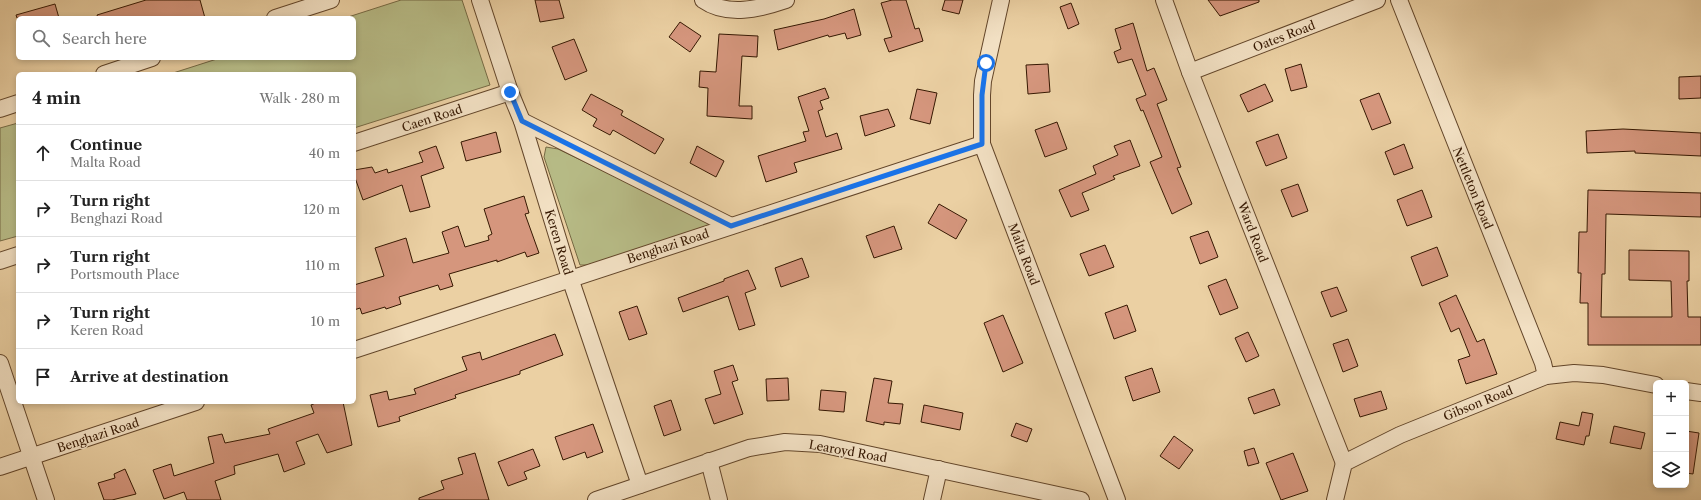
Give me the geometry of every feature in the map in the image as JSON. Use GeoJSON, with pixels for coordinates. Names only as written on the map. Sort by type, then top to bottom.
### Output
{"type":"FeatureCollection","features":[{"type":"Feature","properties":{"kind":"street"},"geometry":{"type":"LineString","coordinates":[[281,16],[331,0]]}},
{"type":"Feature","properties":{"kind":"street","name":"Keren Road"},"geometry":{"type":"LineString","coordinates":[[480,0],[510,92],[522,121],[570,278],[640,485]]}},
{"type":"Feature","properties":{"kind":"street"},"geometry":{"type":"LineString","coordinates":[[703,0],[711,5],[730,10],[750,9],[786,0]]}},
{"type":"Feature","properties":{"kind":"street","name":"Malta Road"},"geometry":{"type":"LineString","coordinates":[[1001,0],[983,81],[982,144],[1117,500]]}},
{"type":"Feature","properties":{"kind":"street","name":"Ward Road"},"geometry":{"type":"LineString","coordinates":[[1164,0],[1190,72],[1344,463]]}},
{"type":"Feature","properties":{"kind":"street","name":"Oates Road"},"geometry":{"type":"LineString","coordinates":[[1190,72],[1377,0]]}},
{"type":"Feature","properties":{"kind":"street","name":"Nettleton Road"},"geometry":{"type":"LineString","coordinates":[[1399,0],[1543,363],[1546,376]]}},
{"type":"Feature","properties":{"kind":"street"},"geometry":{"type":"LineString","coordinates":[[110,72],[146,60]]}},
{"type":"Feature","properties":{"kind":"street","name":"Caen Road"},"geometry":{"type":"LineString","coordinates":[[356,142],[510,92]]}},
{"type":"Feature","properties":{"kind":"street"},"geometry":{"type":"LineString","coordinates":[[0,109],[16,104]]}},
{"type":"Feature","properties":{"kind":"street"},"geometry":{"type":"LineString","coordinates":[[522,121],[731,226]]}},
{"type":"Feature","properties":{"kind":"street","name":"Benghazi Road"},"geometry":{"type":"LineString","coordinates":[[356,349],[982,144]]}},
{"type":"Feature","properties":{"kind":"street"},"geometry":{"type":"LineString","coordinates":[[0,261],[16,256]]}},
{"type":"Feature","properties":{"kind":"street"},"geometry":{"type":"LineString","coordinates":[[0,363],[46,500]]}},
{"type":"Feature","properties":{"kind":"street","name":"Gibson Road"},"geometry":{"type":"LineString","coordinates":[[1344,463],[1400,435],[1546,376],[1574,373],[1603,375],[1653,384]]}},
{"type":"Feature","properties":{"kind":"street"},"geometry":{"type":"LineString","coordinates":[[1689,392],[1701,394]]}},
{"type":"Feature","properties":{"kind":"street","name":"Benghazi Road"},"geometry":{"type":"LineString","coordinates":[[0,467],[190,404]]}},
{"type":"Feature","properties":{"kind":"street","name":"Learoyd Road"},"geometry":{"type":"LineString","coordinates":[[596,500],[749,448],[785,442],[820,444],[1082,500]]}},
{"type":"Feature","properties":{"kind":"street"},"geometry":{"type":"LineString","coordinates":[[709,461],[719,500]]}},
{"type":"Feature","properties":{"kind":"street"},"geometry":{"type":"LineString","coordinates":[[1335,500],[1344,463]]}},
{"type":"Feature","properties":{"kind":"street"},"geometry":{"type":"LineString","coordinates":[[932,500],[939,469]]}},
{"type":"Feature","properties":{"kind":"green space"},"geometry":{"type":"Polygon","coordinates":[[[401,0],[462,0],[490,85],[356,127],[356,72],[176,72],[214,60],[356,60],[356,16],[351,16],[401,0]]]}},
{"type":"Feature","properties":{"kind":"green space"},"geometry":{"type":"Polygon","coordinates":[[[16,124],[16,237],[0,241],[0,128],[16,124]]]}},
{"type":"Feature","properties":{"kind":"green space"},"geometry":{"type":"Polygon","coordinates":[[[546,147],[558,149],[706,221],[709,225],[699,233],[587,265],[580,265],[544,157],[546,147]]]}},
{"type":"Feature","properties":{"kind":"building"},"geometry":{"type":"Polygon","coordinates":[[[146,0],[200,0],[204,16],[97,16],[146,0]]]}},
{"type":"Feature","properties":{"kind":"building"},"geometry":{"type":"Polygon","coordinates":[[[535,0],[559,0],[564,18],[540,22],[535,0]]]}},
{"type":"Feature","properties":{"kind":"building"},"geometry":{"type":"Polygon","coordinates":[[[892,0],[906,0],[915,29],[919,28],[923,41],[889,52],[884,39],[892,37],[881,3],[892,0]]]}},
{"type":"Feature","properties":{"kind":"building"},"geometry":{"type":"Polygon","coordinates":[[[945,0],[963,0],[959,14],[942,10],[945,0]]]}},
{"type":"Feature","properties":{"kind":"building"},"geometry":{"type":"Polygon","coordinates":[[[1208,0],[1259,0],[1259,2],[1220,16],[1208,0]]]}},
{"type":"Feature","properties":{"kind":"building"},"geometry":{"type":"Polygon","coordinates":[[[1071,3],[1079,24],[1068,29],[1060,7],[1071,3]]]}},
{"type":"Feature","properties":{"kind":"building"},"geometry":{"type":"Polygon","coordinates":[[[55,4],[58,16],[16,16],[55,4]]]}},
{"type":"Feature","properties":{"kind":"building"},"geometry":{"type":"Polygon","coordinates":[[[854,9],[861,35],[847,39],[845,33],[829,37],[828,35],[778,50],[774,30],[824,19],[854,9]]]}},
{"type":"Feature","properties":{"kind":"building"},"geometry":{"type":"Polygon","coordinates":[[[680,22],[701,36],[690,52],[669,37],[680,22]]]}},
{"type":"Feature","properties":{"kind":"building"},"geometry":{"type":"Polygon","coordinates":[[[1133,23],[1147,71],[1154,68],[1167,100],[1157,104],[1181,167],[1177,168],[1192,204],[1172,214],[1150,162],[1162,157],[1143,110],[1141,111],[1136,99],[1146,95],[1132,59],[1118,63],[1114,52],[1121,49],[1115,29],[1133,23]]]}},
{"type":"Feature","properties":{"kind":"building"},"geometry":{"type":"Polygon","coordinates":[[[719,34],[758,36],[757,57],[742,56],[739,106],[752,106],[752,119],[707,116],[708,88],[699,87],[700,71],[716,72],[719,34]]]}},
{"type":"Feature","properties":{"kind":"building"},"geometry":{"type":"Polygon","coordinates":[[[574,39],[587,71],[565,80],[552,47],[574,39]]]}},
{"type":"Feature","properties":{"kind":"building"},"geometry":{"type":"Polygon","coordinates":[[[1048,64],[1050,92],[1028,94],[1026,65],[1048,64]]]}},
{"type":"Feature","properties":{"kind":"building"},"geometry":{"type":"Polygon","coordinates":[[[1301,64],[1307,87],[1291,91],[1285,69],[1301,64]]]}},
{"type":"Feature","properties":{"kind":"building"},"geometry":{"type":"Polygon","coordinates":[[[1701,76],[1701,98],[1679,99],[1679,77],[1701,76]]]}},
{"type":"Feature","properties":{"kind":"building"},"geometry":{"type":"Polygon","coordinates":[[[1265,84],[1273,101],[1248,112],[1240,95],[1265,84]]]}},
{"type":"Feature","properties":{"kind":"building"},"geometry":{"type":"Polygon","coordinates":[[[825,88],[829,98],[820,101],[823,109],[818,111],[826,137],[837,133],[842,149],[794,163],[797,172],[766,182],[758,156],[806,141],[803,132],[809,131],[798,97],[825,88]]]}},
{"type":"Feature","properties":{"kind":"building"},"geometry":{"type":"Polygon","coordinates":[[[917,89],[937,93],[930,124],[910,119],[917,89]]]}},
{"type":"Feature","properties":{"kind":"building"},"geometry":{"type":"Polygon","coordinates":[[[1379,93],[1391,123],[1372,130],[1360,100],[1379,93]]]}},
{"type":"Feature","properties":{"kind":"building"},"geometry":{"type":"Polygon","coordinates":[[[591,94],[623,111],[621,115],[664,139],[655,154],[613,130],[610,135],[593,126],[597,119],[582,110],[591,94]]]}},
{"type":"Feature","properties":{"kind":"building"},"geometry":{"type":"Polygon","coordinates":[[[888,109],[895,126],[865,136],[860,116],[888,109]]]}},
{"type":"Feature","properties":{"kind":"building"},"geometry":{"type":"Polygon","coordinates":[[[1057,122],[1067,149],[1045,157],[1035,130],[1057,122]]]}},
{"type":"Feature","properties":{"kind":"building"},"geometry":{"type":"Polygon","coordinates":[[[1623,129],[1701,133],[1701,156],[1635,153],[1635,151],[1587,153],[1586,131],[1623,129]]]}},
{"type":"Feature","properties":{"kind":"building"},"geometry":{"type":"Polygon","coordinates":[[[496,132],[501,152],[466,161],[461,142],[496,132]]]}},
{"type":"Feature","properties":{"kind":"building"},"geometry":{"type":"Polygon","coordinates":[[[1278,134],[1287,158],[1266,166],[1256,142],[1278,134]]]}},
{"type":"Feature","properties":{"kind":"building"},"geometry":{"type":"Polygon","coordinates":[[[1130,140],[1140,166],[1113,176],[1115,179],[1082,193],[1089,210],[1071,217],[1059,190],[1096,174],[1093,166],[1118,155],[1114,146],[1130,140]]]}},
{"type":"Feature","properties":{"kind":"building"},"geometry":{"type":"Polygon","coordinates":[[[1404,144],[1413,168],[1394,175],[1385,152],[1404,144]]]}},
{"type":"Feature","properties":{"kind":"building"},"geometry":{"type":"Polygon","coordinates":[[[436,146],[444,168],[421,176],[430,207],[410,212],[402,185],[363,200],[356,181],[356,170],[372,167],[375,173],[387,169],[388,173],[423,162],[419,152],[436,146]]]}},
{"type":"Feature","properties":{"kind":"building"},"geometry":{"type":"Polygon","coordinates":[[[697,146],[724,161],[716,177],[690,163],[697,146]]]}},
{"type":"Feature","properties":{"kind":"building"},"geometry":{"type":"Polygon","coordinates":[[[1298,184],[1308,211],[1292,217],[1281,190],[1298,184]]]}},
{"type":"Feature","properties":{"kind":"building"},"geometry":{"type":"Polygon","coordinates":[[[1422,190],[1432,217],[1407,226],[1397,200],[1422,190]]]}},
{"type":"Feature","properties":{"kind":"building"},"geometry":{"type":"Polygon","coordinates":[[[1588,190],[1701,193],[1701,217],[1606,214],[1605,274],[1602,274],[1601,317],[1672,317],[1671,281],[1629,280],[1629,250],[1689,251],[1689,281],[1687,281],[1688,317],[1701,317],[1701,345],[1588,345],[1588,303],[1580,303],[1581,273],[1578,273],[1579,232],[1587,232],[1588,190]]]}},
{"type":"Feature","properties":{"kind":"building"},"geometry":{"type":"Polygon","coordinates":[[[524,196],[529,213],[525,214],[539,253],[527,257],[525,252],[497,262],[497,260],[449,274],[453,286],[440,290],[438,285],[399,297],[401,304],[386,309],[385,307],[362,314],[360,308],[356,309],[356,284],[384,276],[375,248],[406,238],[413,263],[449,253],[442,232],[458,226],[465,247],[489,240],[488,236],[492,234],[484,209],[524,196]]]}},
{"type":"Feature","properties":{"kind":"building"},"geometry":{"type":"Polygon","coordinates":[[[939,204],[967,220],[956,239],[928,223],[939,204]]]}},
{"type":"Feature","properties":{"kind":"building"},"geometry":{"type":"Polygon","coordinates":[[[894,226],[902,249],[874,258],[866,236],[894,226]]]}},
{"type":"Feature","properties":{"kind":"building"},"geometry":{"type":"Polygon","coordinates":[[[1208,231],[1218,257],[1200,264],[1190,237],[1208,231]]]}},
{"type":"Feature","properties":{"kind":"building"},"geometry":{"type":"Polygon","coordinates":[[[1105,245],[1114,267],[1089,276],[1080,254],[1105,245]]]}},
{"type":"Feature","properties":{"kind":"building"},"geometry":{"type":"Polygon","coordinates":[[[1437,247],[1448,276],[1422,286],[1411,257],[1437,247]]]}},
{"type":"Feature","properties":{"kind":"building"},"geometry":{"type":"Polygon","coordinates":[[[802,258],[809,277],[781,287],[775,268],[802,258]]]}},
{"type":"Feature","properties":{"kind":"building"},"geometry":{"type":"Polygon","coordinates":[[[748,270],[756,289],[745,293],[755,325],[739,330],[728,296],[683,312],[678,298],[724,281],[724,279],[748,270]]]}},
{"type":"Feature","properties":{"kind":"building"},"geometry":{"type":"Polygon","coordinates":[[[1226,279],[1238,308],[1220,315],[1208,286],[1226,279]]]}},
{"type":"Feature","properties":{"kind":"building"},"geometry":{"type":"Polygon","coordinates":[[[1337,287],[1347,311],[1331,317],[1321,292],[1337,287]]]}},
{"type":"Feature","properties":{"kind":"building"},"geometry":{"type":"Polygon","coordinates":[[[1456,295],[1477,342],[1484,339],[1497,374],[1466,384],[1458,360],[1470,356],[1459,328],[1451,332],[1439,303],[1456,295]]]}},
{"type":"Feature","properties":{"kind":"building"},"geometry":{"type":"Polygon","coordinates":[[[1127,305],[1136,331],[1114,339],[1105,313],[1127,305]]]}},
{"type":"Feature","properties":{"kind":"building"},"geometry":{"type":"Polygon","coordinates":[[[637,306],[647,334],[629,340],[619,312],[637,306]]]}},
{"type":"Feature","properties":{"kind":"building"},"geometry":{"type":"Polygon","coordinates":[[[1003,315],[1023,363],[1003,372],[984,323],[1003,315]]]}},
{"type":"Feature","properties":{"kind":"building"},"geometry":{"type":"Polygon","coordinates":[[[1248,332],[1259,356],[1246,362],[1235,338],[1248,332]]]}},
{"type":"Feature","properties":{"kind":"building"},"geometry":{"type":"Polygon","coordinates":[[[555,334],[563,355],[520,371],[520,374],[455,395],[456,398],[399,417],[400,421],[378,427],[370,395],[387,391],[389,400],[416,394],[414,389],[467,370],[462,357],[480,352],[482,360],[555,334]]]}},
{"type":"Feature","properties":{"kind":"building"},"geometry":{"type":"Polygon","coordinates":[[[1348,339],[1358,366],[1343,372],[1333,344],[1348,339]]]}},
{"type":"Feature","properties":{"kind":"building"},"geometry":{"type":"Polygon","coordinates":[[[733,365],[738,380],[732,382],[743,414],[714,424],[705,399],[721,394],[714,371],[733,365]]]}},
{"type":"Feature","properties":{"kind":"building"},"geometry":{"type":"Polygon","coordinates":[[[1152,368],[1160,392],[1133,401],[1125,377],[1152,368]]]}},
{"type":"Feature","properties":{"kind":"building"},"geometry":{"type":"Polygon","coordinates":[[[788,378],[789,400],[767,401],[766,379],[788,378]]]}},
{"type":"Feature","properties":{"kind":"building"},"geometry":{"type":"Polygon","coordinates":[[[874,378],[892,381],[888,403],[903,404],[900,424],[884,422],[884,425],[866,421],[874,378]]]}},
{"type":"Feature","properties":{"kind":"building"},"geometry":{"type":"Polygon","coordinates":[[[1274,389],[1280,405],[1254,414],[1248,398],[1274,389]]]}},
{"type":"Feature","properties":{"kind":"building"},"geometry":{"type":"Polygon","coordinates":[[[821,390],[846,392],[844,412],[819,410],[821,390]]]}},
{"type":"Feature","properties":{"kind":"building"},"geometry":{"type":"Polygon","coordinates":[[[1381,391],[1387,409],[1360,417],[1354,399],[1381,391]]]}},
{"type":"Feature","properties":{"kind":"building"},"geometry":{"type":"Polygon","coordinates":[[[671,400],[681,430],[664,436],[654,406],[671,400]]]}},
{"type":"Feature","properties":{"kind":"building"},"geometry":{"type":"Polygon","coordinates":[[[343,404],[352,445],[327,453],[318,434],[296,442],[305,464],[284,472],[278,454],[234,466],[235,474],[215,481],[221,500],[187,500],[184,492],[164,499],[153,470],[171,464],[174,476],[214,463],[208,437],[222,434],[225,443],[270,434],[268,429],[314,413],[311,405],[343,404]]]}},
{"type":"Feature","properties":{"kind":"building"},"geometry":{"type":"Polygon","coordinates":[[[924,405],[963,413],[960,430],[921,422],[924,405]]]}},
{"type":"Feature","properties":{"kind":"building"},"geometry":{"type":"Polygon","coordinates":[[[1582,412],[1593,414],[1589,436],[1586,436],[1584,445],[1556,439],[1560,422],[1579,426],[1582,412]]]}},
{"type":"Feature","properties":{"kind":"building"},"geometry":{"type":"Polygon","coordinates":[[[1016,423],[1032,429],[1027,442],[1011,436],[1016,423]]]}},
{"type":"Feature","properties":{"kind":"building"},"geometry":{"type":"Polygon","coordinates":[[[593,424],[603,452],[587,458],[585,452],[563,460],[555,437],[593,424]]]}},
{"type":"Feature","properties":{"kind":"building"},"geometry":{"type":"Polygon","coordinates":[[[1614,426],[1645,433],[1641,449],[1610,443],[1614,426]]]}},
{"type":"Feature","properties":{"kind":"building"},"geometry":{"type":"Polygon","coordinates":[[[1689,431],[1699,433],[1693,474],[1689,473],[1689,431]]]}},
{"type":"Feature","properties":{"kind":"building"},"geometry":{"type":"Polygon","coordinates":[[[1174,436],[1193,450],[1179,469],[1160,456],[1174,436]]]}},
{"type":"Feature","properties":{"kind":"building"},"geometry":{"type":"Polygon","coordinates":[[[1254,448],[1259,463],[1248,466],[1244,451],[1254,448]]]}},
{"type":"Feature","properties":{"kind":"building"},"geometry":{"type":"Polygon","coordinates":[[[533,449],[540,466],[524,472],[527,479],[508,486],[498,462],[533,449]]]}},
{"type":"Feature","properties":{"kind":"building"},"geometry":{"type":"Polygon","coordinates":[[[475,453],[489,500],[419,500],[419,498],[444,489],[441,481],[463,474],[458,458],[475,453]]]}},
{"type":"Feature","properties":{"kind":"building"},"geometry":{"type":"Polygon","coordinates":[[[1293,453],[1308,491],[1281,500],[1266,463],[1293,453]]]}},
{"type":"Feature","properties":{"kind":"building"},"geometry":{"type":"Polygon","coordinates":[[[125,469],[136,494],[112,500],[104,500],[98,483],[115,478],[114,474],[125,469]]]}},
{"type":"Feature","properties":{"kind":"route"},"geometry":{"type":"LineString","coordinates":[[510,92],[522,121],[731,226],[982,144],[981,108],[986,63]]}}]}
